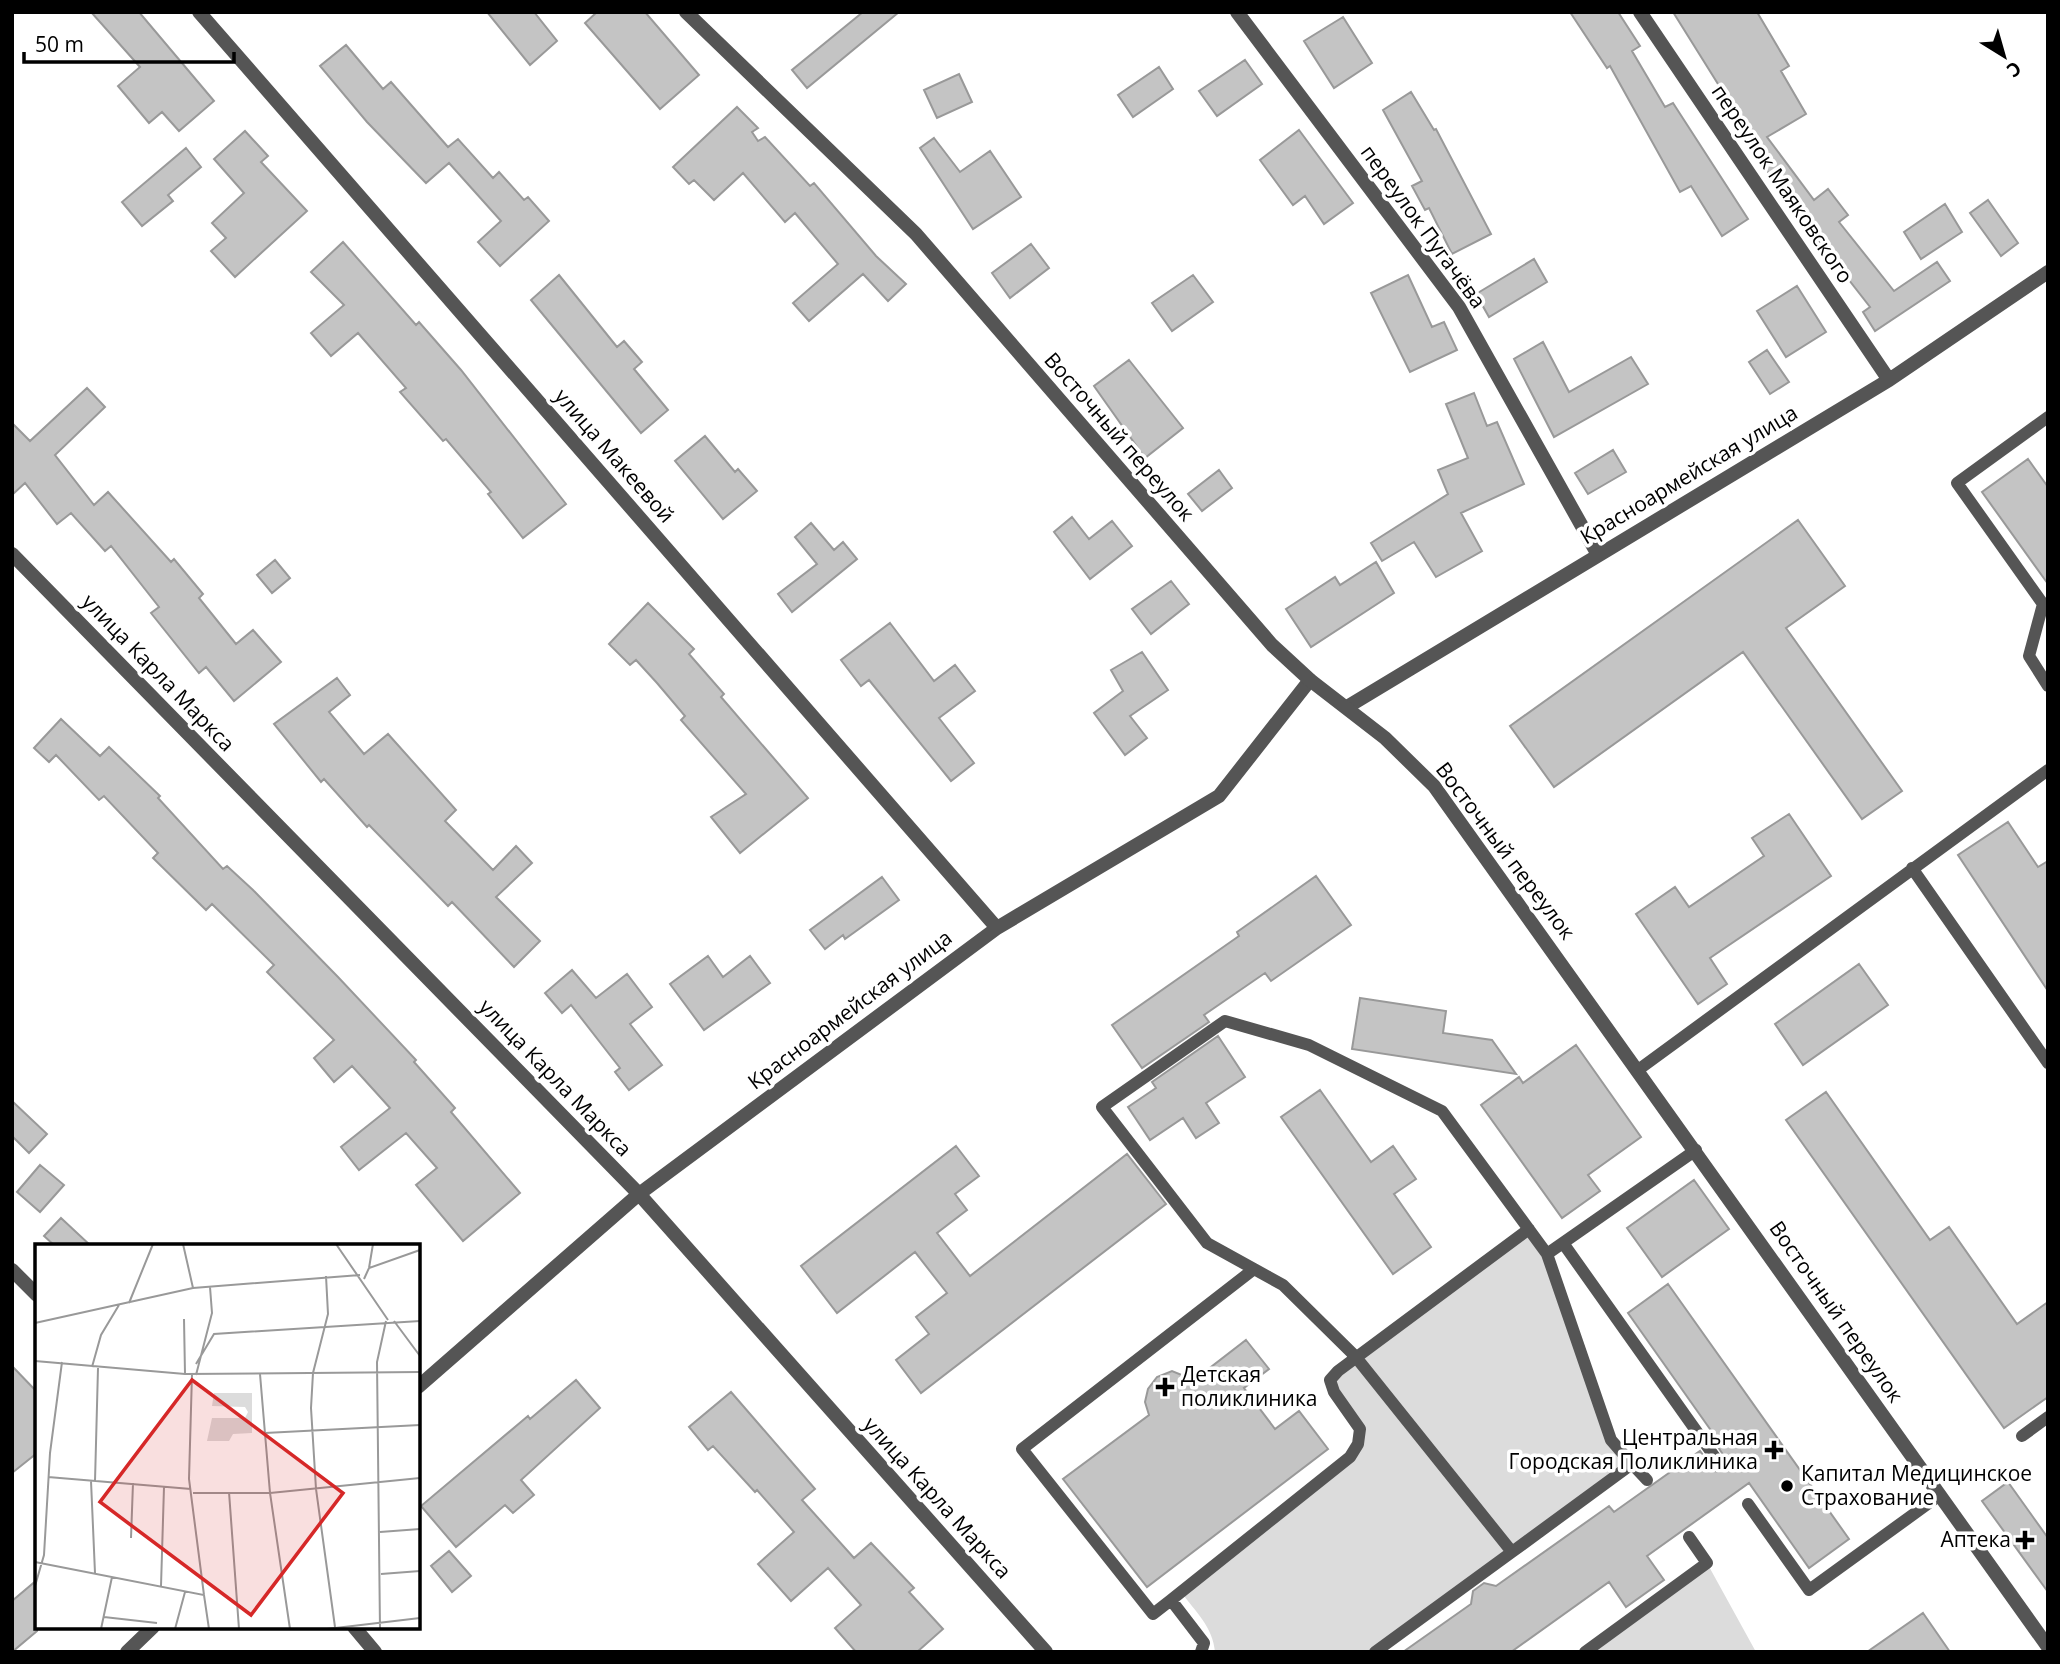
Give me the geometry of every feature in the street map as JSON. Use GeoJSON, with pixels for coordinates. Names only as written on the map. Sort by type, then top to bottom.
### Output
{"type":"FeatureCollection","features":[{"type":"Feature","properties":{"kind":"street","name":"улица Макеевой"},"geometry":{"type":"LineString","coordinates":[[199,12],[997,928]]}},
{"type":"Feature","properties":{"kind":"street","name":"Восточный переулок"},"geometry":{"type":"LineString","coordinates":[[686,12],[916,234],[1256,627],[1310,680],[1385,737],[1434,786],[2048,1647]]}},
{"type":"Feature","properties":{"kind":"street","name":"переулок Пугачёва"},"geometry":{"type":"LineString","coordinates":[[1237,12],[1459,307],[1597,553]]}},
{"type":"Feature","properties":{"kind":"street","name":"переулок Маяковского"},"geometry":{"type":"LineString","coordinates":[[1640,12],[1889,380]]}},
{"type":"Feature","properties":{"kind":"street","name":"Красноармейская улица"},"geometry":{"type":"LineString","coordinates":[[1347,707],[1597,553],[1889,380],[2048,272]]}},
{"type":"Feature","properties":{"kind":"street","name":"улица Карла Маркса"},"geometry":{"type":"LineString","coordinates":[[12,554],[639,1194],[1046,1652]]}},
{"type":"Feature","properties":{"kind":"street","name":"Красноармейская улица"},"geometry":{"type":"LineString","coordinates":[[420,1385],[639,1194],[997,928],[1219,796],[1310,680]]}},
{"type":"Feature","properties":{"kind":"street"},"geometry":{"type":"LineString","coordinates":[[12,1270],[35,1293]]}},
{"type":"Feature","properties":{"kind":"street"},"geometry":{"type":"LineString","coordinates":[[127,1652],[151,1629]]}},
{"type":"Feature","properties":{"kind":"street"},"geometry":{"type":"LineString","coordinates":[[356,1629],[375,1652]]}},
{"type":"Feature","properties":{"kind":"lane"},"geometry":{"type":"LineString","coordinates":[[2048,416],[1957,483],[2043,604],[2029,656],[2048,686]]}},
{"type":"Feature","properties":{"kind":"lane"},"geometry":{"type":"LineString","coordinates":[[1638,1070],[2048,769]]}},
{"type":"Feature","properties":{"kind":"lane"},"geometry":{"type":"LineString","coordinates":[[1912,868],[2048,1063]]}},
{"type":"Feature","properties":{"kind":"lane"},"geometry":{"type":"LineString","coordinates":[[1512,1552],[1355,1356],[1283,1285],[1206,1243],[1102,1107],[1224,1021],[1309,1045],[1442,1111],[1547,1254],[1611,1440],[1647,1480]]}},
{"type":"Feature","properties":{"kind":"lane"},"geometry":{"type":"LineString","coordinates":[[1547,1254],[1696,1150]]}},
{"type":"Feature","properties":{"kind":"lane"},"geometry":{"type":"LineString","coordinates":[[1254,1269],[1022,1450],[1153,1614],[1350,1457],[1358,1444],[1360,1429],[1334,1392],[1330,1380],[1355,1356],[1529,1229]]}},
{"type":"Feature","properties":{"kind":"lane"},"geometry":{"type":"LineString","coordinates":[[1563,1243],[1719,1463]]}},
{"type":"Feature","properties":{"kind":"lane"},"geometry":{"type":"LineString","coordinates":[[2022,1436],[2048,1417]]}},
{"type":"Feature","properties":{"kind":"lane"},"geometry":{"type":"LineString","coordinates":[[1375,1652],[1632,1464]]}},
{"type":"Feature","properties":{"kind":"lane"},"geometry":{"type":"LineString","coordinates":[[1748,1504],[1809,1590],[1940,1495]]}},
{"type":"Feature","properties":{"kind":"lane"},"geometry":{"type":"LineString","coordinates":[[1585,1652],[1707,1563],[1689,1537]]}},
{"type":"Feature","properties":{"kind":"lane"},"geometry":{"type":"LineString","coordinates":[[1171,1600],[1204,1643],[1201,1652]]}},
{"type":"Feature","properties":{"kind":"shaded area"},"geometry":{"type":"Polygon","coordinates":[[[1529,1229],[1547,1254],[1611,1440],[1632,1464],[1375,1652],[1215,1652],[1207,1627],[1181,1592],[1350,1457],[1360,1429],[1330,1380],[1529,1229]]]}},
{"type":"Feature","properties":{"kind":"shaded area"},"geometry":{"type":"Polygon","coordinates":[[[1707,1563],[1756,1652],[1585,1652],[1707,1563]]]}},
{"type":"Feature","properties":{"kind":"building"},"geometry":{"type":"Polygon","coordinates":[[[91,12],[139,12],[214,101],[179,131],[162,112],[149,123],[118,86],[140,67],[91,12]]]}},
{"type":"Feature","properties":{"kind":"building"},"geometry":{"type":"Polygon","coordinates":[[[487,12],[534,12],[557,41],[530,65],[487,12]]]}},
{"type":"Feature","properties":{"kind":"building"},"geometry":{"type":"Polygon","coordinates":[[[597,12],[645,12],[699,75],[660,109],[585,23],[597,12]]]}},
{"type":"Feature","properties":{"kind":"building"},"geometry":{"type":"Polygon","coordinates":[[[863,12],[899,12],[807,88],[792,70],[863,12]]]}},
{"type":"Feature","properties":{"kind":"building"},"geometry":{"type":"Polygon","coordinates":[[[1570,12],[1618,12],[1640,46],[1632,51],[1665,107],[1673,103],[1748,219],[1722,236],[1691,186],[1680,192],[1610,66],[1607,68],[1570,12]]]}},
{"type":"Feature","properties":{"kind":"building"},"geometry":{"type":"Polygon","coordinates":[[[1673,12],[1757,12],[1789,66],[1781,71],[1806,114],[1767,137],[1814,200],[1828,189],[1848,215],[1839,222],[1894,291],[1937,262],[1950,281],[1875,331],[1863,312],[1870,307],[1778,189],[1745,134],[1748,132],[1673,12]]]}},
{"type":"Feature","properties":{"kind":"building"},"geometry":{"type":"Polygon","coordinates":[[[1343,17],[1372,63],[1334,88],[1304,41],[1343,17]]]}},
{"type":"Feature","properties":{"kind":"building"},"geometry":{"type":"Polygon","coordinates":[[[346,45],[383,89],[391,82],[448,147],[458,139],[493,178],[499,172],[524,200],[528,197],[549,221],[500,266],[478,242],[501,221],[449,163],[426,183],[367,122],[320,66],[346,45]]]}},
{"type":"Feature","properties":{"kind":"building"},"geometry":{"type":"Polygon","coordinates":[[[1245,60],[1262,84],[1217,116],[1199,91],[1245,60]]]}},
{"type":"Feature","properties":{"kind":"building"},"geometry":{"type":"Polygon","coordinates":[[[1159,67],[1173,89],[1133,117],[1118,95],[1159,67]]]}},
{"type":"Feature","properties":{"kind":"building"},"geometry":{"type":"Polygon","coordinates":[[[959,74],[972,102],[937,118],[924,90],[959,74]]]}},
{"type":"Feature","properties":{"kind":"building"},"geometry":{"type":"Polygon","coordinates":[[[1411,92],[1434,130],[1436,129],[1491,234],[1452,254],[1429,208],[1425,210],[1412,186],[1422,181],[1383,110],[1411,92]]]}},
{"type":"Feature","properties":{"kind":"building"},"geometry":{"type":"Polygon","coordinates":[[[737,107],[758,128],[752,132],[758,141],[765,137],[810,186],[814,183],[876,256],[906,284],[888,301],[863,274],[809,321],[793,303],[838,264],[795,213],[785,222],[743,173],[714,200],[694,180],[689,184],[673,167],[737,107]]]}},
{"type":"Feature","properties":{"kind":"building"},"geometry":{"type":"Polygon","coordinates":[[[1299,130],[1353,203],[1324,224],[1305,196],[1293,205],[1260,160],[1299,130]]]}},
{"type":"Feature","properties":{"kind":"building"},"geometry":{"type":"Polygon","coordinates":[[[245,131],[268,156],[261,162],[307,211],[235,277],[211,251],[226,238],[212,223],[244,193],[214,159],[245,131]]]}},
{"type":"Feature","properties":{"kind":"building"},"geometry":{"type":"Polygon","coordinates":[[[934,138],[960,172],[990,151],[1021,197],[973,229],[920,148],[934,138]]]}},
{"type":"Feature","properties":{"kind":"building"},"geometry":{"type":"Polygon","coordinates":[[[186,148],[201,167],[168,195],[173,201],[142,226],[122,202],[186,148]]]}},
{"type":"Feature","properties":{"kind":"building"},"geometry":{"type":"Polygon","coordinates":[[[1988,200],[2018,243],[2001,256],[1970,213],[1988,200]]]}},
{"type":"Feature","properties":{"kind":"building"},"geometry":{"type":"Polygon","coordinates":[[[1945,204],[1962,232],[1921,259],[1904,232],[1945,204]]]}},
{"type":"Feature","properties":{"kind":"building"},"geometry":{"type":"Polygon","coordinates":[[[343,242],[416,325],[419,322],[461,370],[566,504],[523,538],[488,494],[491,492],[446,439],[443,441],[400,392],[406,388],[358,333],[331,356],[311,333],[344,305],[311,272],[343,242]]]}},
{"type":"Feature","properties":{"kind":"building"},"geometry":{"type":"Polygon","coordinates":[[[1031,244],[1049,268],[1010,298],[992,273],[1031,244]]]}},
{"type":"Feature","properties":{"kind":"building"},"geometry":{"type":"Polygon","coordinates":[[[1534,259],[1547,282],[1489,317],[1476,294],[1534,259]]]}},
{"type":"Feature","properties":{"kind":"building"},"geometry":{"type":"Polygon","coordinates":[[[559,275],[617,347],[624,341],[642,362],[634,369],[668,410],[641,433],[531,300],[559,275]]]}},
{"type":"Feature","properties":{"kind":"building"},"geometry":{"type":"Polygon","coordinates":[[[1193,275],[1213,302],[1172,331],[1152,303],[1193,275]]]}},
{"type":"Feature","properties":{"kind":"building"},"geometry":{"type":"Polygon","coordinates":[[[1408,275],[1432,327],[1444,322],[1457,350],[1410,372],[1371,293],[1408,275]]]}},
{"type":"Feature","properties":{"kind":"building"},"geometry":{"type":"Polygon","coordinates":[[[1797,286],[1826,332],[1786,357],[1757,311],[1797,286]]]}},
{"type":"Feature","properties":{"kind":"building"},"geometry":{"type":"Polygon","coordinates":[[[1543,342],[1569,392],[1631,357],[1648,384],[1554,437],[1514,359],[1543,342]]]}},
{"type":"Feature","properties":{"kind":"building"},"geometry":{"type":"Polygon","coordinates":[[[1767,350],[1789,382],[1770,394],[1749,362],[1767,350]]]}},
{"type":"Feature","properties":{"kind":"building"},"geometry":{"type":"Polygon","coordinates":[[[1129,360],[1183,428],[1145,458],[1094,386],[1129,360]]]}},
{"type":"Feature","properties":{"kind":"building"},"geometry":{"type":"Polygon","coordinates":[[[87,388],[105,407],[55,455],[94,505],[108,492],[171,562],[174,559],[203,594],[199,598],[236,644],[253,630],[281,662],[234,701],[206,667],[199,673],[151,613],[159,607],[111,546],[105,551],[71,513],[57,524],[25,483],[12,495],[12,423],[30,441],[87,388]]]}},
{"type":"Feature","properties":{"kind":"building"},"geometry":{"type":"Polygon","coordinates":[[[1474,393],[1487,426],[1497,422],[1524,484],[1461,513],[1482,551],[1436,577],[1414,542],[1382,561],[1371,543],[1448,494],[1438,470],[1468,458],[1446,404],[1474,393]]]}},
{"type":"Feature","properties":{"kind":"building"},"geometry":{"type":"Polygon","coordinates":[[[705,436],[735,472],[738,469],[757,491],[723,519],[675,461],[705,436]]]}},
{"type":"Feature","properties":{"kind":"building"},"geometry":{"type":"Polygon","coordinates":[[[1613,450],[1626,472],[1588,494],[1575,473],[1613,450]]]}},
{"type":"Feature","properties":{"kind":"building"},"geometry":{"type":"Polygon","coordinates":[[[2028,459],[2048,487],[2048,584],[1982,492],[2028,459]]]}},
{"type":"Feature","properties":{"kind":"building"},"geometry":{"type":"Polygon","coordinates":[[[1219,470],[1232,488],[1202,511],[1188,494],[1219,470]]]}},
{"type":"Feature","properties":{"kind":"building"},"geometry":{"type":"Polygon","coordinates":[[[1072,517],[1089,539],[1112,521],[1132,546],[1090,579],[1054,532],[1072,517]]]}},
{"type":"Feature","properties":{"kind":"building"},"geometry":{"type":"Polygon","coordinates":[[[1798,520],[1845,586],[1786,628],[1902,791],[1862,819],[1743,652],[1554,787],[1510,726],[1798,520]]]}},
{"type":"Feature","properties":{"kind":"building"},"geometry":{"type":"Polygon","coordinates":[[[811,523],[834,550],[843,542],[857,559],[792,612],[778,594],[817,564],[795,537],[811,523]]]}},
{"type":"Feature","properties":{"kind":"building"},"geometry":{"type":"Polygon","coordinates":[[[275,560],[290,578],[272,593],[257,575],[275,560]]]}},
{"type":"Feature","properties":{"kind":"building"},"geometry":{"type":"Polygon","coordinates":[[[1376,562],[1394,593],[1311,647],[1286,609],[1335,577],[1340,585],[1376,562]]]}},
{"type":"Feature","properties":{"kind":"building"},"geometry":{"type":"Polygon","coordinates":[[[1171,581],[1189,604],[1151,634],[1132,609],[1171,581]]]}},
{"type":"Feature","properties":{"kind":"building"},"geometry":{"type":"Polygon","coordinates":[[[648,603],[694,649],[689,654],[724,694],[721,697],[808,798],[740,853],[711,817],[746,794],[681,720],[685,716],[636,660],[630,665],[609,644],[648,603]]]}},
{"type":"Feature","properties":{"kind":"building"},"geometry":{"type":"Polygon","coordinates":[[[890,623],[934,681],[955,665],[975,691],[939,718],[974,763],[951,781],[869,680],[861,686],[841,660],[890,623]]]}},
{"type":"Feature","properties":{"kind":"building"},"geometry":{"type":"Polygon","coordinates":[[[1142,652],[1168,690],[1130,716],[1147,738],[1125,755],[1094,713],[1123,691],[1111,670],[1142,652]]]}},
{"type":"Feature","properties":{"kind":"building"},"geometry":{"type":"Polygon","coordinates":[[[337,678],[350,695],[329,712],[364,754],[388,734],[456,810],[445,821],[493,870],[516,846],[532,863],[496,897],[540,941],[514,967],[452,902],[448,906],[369,825],[367,827],[324,779],[321,782],[274,724],[337,678]]]}},
{"type":"Feature","properties":{"kind":"building"},"geometry":{"type":"Polygon","coordinates":[[[61,719],[100,756],[109,747],[160,796],[158,798],[223,869],[227,866],[253,890],[338,977],[416,1060],[414,1062],[455,1108],[451,1112],[520,1193],[463,1241],[416,1185],[437,1168],[406,1133],[359,1170],[341,1147],[390,1108],[352,1066],[334,1082],[314,1058],[334,1040],[267,972],[274,965],[212,904],[206,910],[153,858],[158,853],[104,796],[99,800],[56,755],[49,762],[34,748],[61,719]]]}},
{"type":"Feature","properties":{"kind":"building"},"geometry":{"type":"Polygon","coordinates":[[[1789,814],[1831,876],[1710,958],[1727,984],[1698,1004],[1636,914],[1675,887],[1689,907],[1764,856],[1752,838],[1789,814]]]}},
{"type":"Feature","properties":{"kind":"building"},"geometry":{"type":"Polygon","coordinates":[[[2008,822],[2038,867],[2048,861],[2048,991],[1958,855],[2008,822]]]}},
{"type":"Feature","properties":{"kind":"building"},"geometry":{"type":"Polygon","coordinates":[[[1316,876],[1351,925],[1271,981],[1265,973],[1204,1015],[1209,1022],[1142,1068],[1112,1025],[1239,936],[1237,932],[1316,876]]]}},
{"type":"Feature","properties":{"kind":"building"},"geometry":{"type":"Polygon","coordinates":[[[882,877],[899,900],[845,939],[843,935],[825,949],[810,930],[882,877]]]}},
{"type":"Feature","properties":{"kind":"building"},"geometry":{"type":"Polygon","coordinates":[[[708,956],[723,977],[750,956],[770,983],[704,1030],[670,984],[708,956]]]}},
{"type":"Feature","properties":{"kind":"building"},"geometry":{"type":"Polygon","coordinates":[[[1859,964],[1888,1005],[1803,1065],[1775,1024],[1859,964]]]}},
{"type":"Feature","properties":{"kind":"building"},"geometry":{"type":"Polygon","coordinates":[[[572,970],[596,998],[627,974],[652,1007],[630,1024],[662,1065],[629,1090],[615,1072],[620,1068],[571,1005],[562,1013],[545,993],[572,970]]]}},
{"type":"Feature","properties":{"kind":"building"},"geometry":{"type":"Polygon","coordinates":[[[1360,998],[1446,1011],[1443,1033],[1492,1040],[1516,1074],[1352,1049],[1360,998]]]}},
{"type":"Feature","properties":{"kind":"building"},"geometry":{"type":"Polygon","coordinates":[[[1218,1036],[1245,1077],[1206,1103],[1219,1123],[1196,1138],[1183,1118],[1150,1140],[1128,1107],[1156,1088],[1152,1082],[1218,1036]]]}},
{"type":"Feature","properties":{"kind":"building"},"geometry":{"type":"Polygon","coordinates":[[[1576,1045],[1641,1137],[1588,1175],[1600,1191],[1562,1218],[1481,1105],[1519,1077],[1523,1083],[1576,1045]]]}},
{"type":"Feature","properties":{"kind":"building"},"geometry":{"type":"Polygon","coordinates":[[[1320,1090],[1371,1162],[1393,1146],[1416,1179],[1394,1194],[1431,1247],[1393,1274],[1281,1117],[1320,1090]]]}},
{"type":"Feature","properties":{"kind":"building"},"geometry":{"type":"Polygon","coordinates":[[[1826,1092],[1930,1240],[1949,1227],[2017,1324],[2048,1302],[2048,1397],[2004,1428],[1786,1120],[1826,1092]]]}},
{"type":"Feature","properties":{"kind":"building"},"geometry":{"type":"Polygon","coordinates":[[[12,1101],[47,1134],[29,1153],[12,1136],[12,1101]]]}},
{"type":"Feature","properties":{"kind":"building"},"geometry":{"type":"Polygon","coordinates":[[[956,1146],[979,1176],[955,1194],[967,1210],[937,1233],[970,1276],[1127,1154],[1166,1204],[921,1393],[896,1360],[929,1334],[916,1317],[947,1293],[915,1252],[837,1313],[801,1266],[956,1146]]]}},
{"type":"Feature","properties":{"kind":"building"},"geometry":{"type":"Polygon","coordinates":[[[40,1165],[64,1185],[40,1212],[17,1192],[40,1165]]]}},
{"type":"Feature","properties":{"kind":"building"},"geometry":{"type":"Polygon","coordinates":[[[1694,1180],[1729,1229],[1662,1277],[1627,1228],[1694,1180]]]}},
{"type":"Feature","properties":{"kind":"building"},"geometry":{"type":"Polygon","coordinates":[[[61,1218],[89,1244],[53,1244],[44,1236],[61,1218]]]}},
{"type":"Feature","properties":{"kind":"building"},"geometry":{"type":"Polygon","coordinates":[[[1668,1284],[1849,1539],[1809,1568],[1749,1483],[1647,1556],[1664,1580],[1626,1607],[1609,1582],[1511,1652],[1403,1652],[1471,1604],[1473,1591],[1484,1583],[1496,1586],[1609,1506],[1614,1512],[1700,1451],[1715,1471],[1720,1472],[1727,1467],[1726,1459],[1714,1441],[1717,1439],[1628,1313],[1668,1284]]]}},
{"type":"Feature","properties":{"kind":"building"},"geometry":{"type":"Polygon","coordinates":[[[1246,1340],[1269,1369],[1244,1388],[1275,1429],[1299,1411],[1328,1449],[1147,1587],[1063,1479],[1149,1415],[1145,1402],[1148,1389],[1157,1377],[1172,1371],[1194,1380],[1246,1340]]]}},
{"type":"Feature","properties":{"kind":"building"},"geometry":{"type":"Polygon","coordinates":[[[12,1366],[35,1390],[35,1455],[12,1473],[12,1366]]]}},
{"type":"Feature","properties":{"kind":"building"},"geometry":{"type":"Polygon","coordinates":[[[576,1380],[600,1408],[521,1480],[534,1495],[513,1513],[505,1505],[456,1547],[421,1506],[528,1416],[530,1419],[576,1380]]]}},
{"type":"Feature","properties":{"kind":"building"},"geometry":{"type":"Polygon","coordinates":[[[731,1392],[815,1489],[802,1500],[854,1558],[871,1543],[914,1588],[909,1592],[943,1629],[917,1652],[856,1652],[835,1628],[861,1605],[828,1568],[791,1601],[758,1564],[794,1532],[713,1446],[708,1450],[689,1427],[731,1392]]]}},
{"type":"Feature","properties":{"kind":"building"},"geometry":{"type":"Polygon","coordinates":[[[2008,1482],[2048,1538],[2048,1592],[1982,1501],[2008,1482]]]}},
{"type":"Feature","properties":{"kind":"building"},"geometry":{"type":"Polygon","coordinates":[[[449,1551],[471,1576],[452,1592],[431,1566],[449,1551]]]}},
{"type":"Feature","properties":{"kind":"building"},"geometry":{"type":"Polygon","coordinates":[[[35,1582],[37,1631],[12,1652],[12,1601],[35,1582]]]}},
{"type":"Feature","properties":{"kind":"building"},"geometry":{"type":"Polygon","coordinates":[[[1923,1613],[1950,1652],[1867,1652],[1923,1613]]]}},
{"type":"Feature","properties":{"kind":"place","name":"Детская поликлиника"},"geometry":{"type":"Point","coordinates":[1165,1387]}},
{"type":"Feature","properties":{"kind":"place","name":"Центральная Городская Поликлиника"},"geometry":{"type":"Point","coordinates":[1774,1450]}},
{"type":"Feature","properties":{"kind":"place","name":"Капитал Медицинское Страхование"},"geometry":{"type":"Point","coordinates":[1787,1486]}},
{"type":"Feature","properties":{"kind":"place","name":"Аптека"},"geometry":{"type":"Point","coordinates":[2025,1540]}}]}
